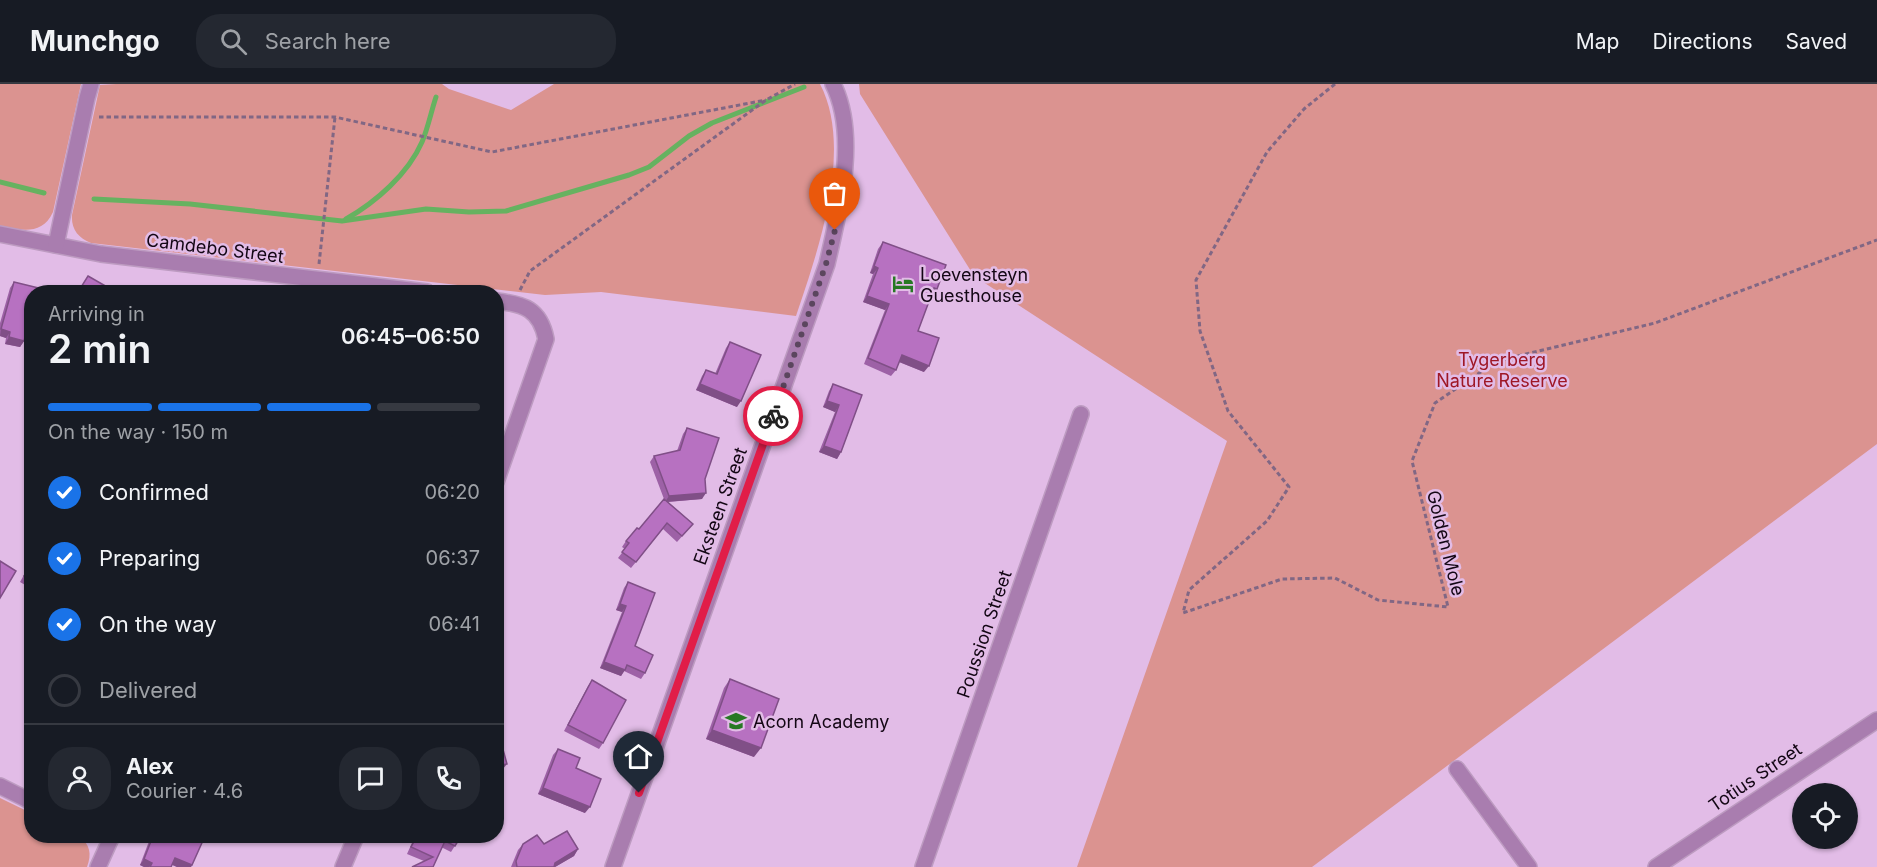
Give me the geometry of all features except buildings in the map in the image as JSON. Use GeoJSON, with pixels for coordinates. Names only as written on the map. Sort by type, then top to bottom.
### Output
{"type":"FeatureCollection","features":[{"type":"Feature","properties":{"kind":"street"},"geometry":{"type":"LineString","coordinates":[[56,245],[91,84]]}},
{"type":"Feature","properties":{"kind":"street","name":"Eksteen Street"},"geometry":{"type":"LineString","coordinates":[[613,867],[826,264],[838,213],[845,158],[844,124],[833,84]]}},
{"type":"Feature","properties":{"kind":"street","name":"Camdebo Street"},"geometry":{"type":"LineString","coordinates":[[0,234],[101,254],[324,284]]}},
{"type":"Feature","properties":{"kind":"street"},"geometry":{"type":"LineString","coordinates":[[504,302],[530,309],[537,315],[546,339],[504,459]]}},
{"type":"Feature","properties":{"kind":"street","name":"Poussion Street"},"geometry":{"type":"LineString","coordinates":[[923,867],[1081,414]]}},
{"type":"Feature","properties":{"kind":"street","name":"Totius Street"},"geometry":{"type":"LineString","coordinates":[[1656,867],[1877,720]]}},
{"type":"Feature","properties":{"kind":"street"},"geometry":{"type":"LineString","coordinates":[[1457,769],[1529,867]]}},
{"type":"Feature","properties":{"kind":"street"},"geometry":{"type":"LineString","coordinates":[[0,786],[24,798]]}},
{"type":"Feature","properties":{"kind":"street"},"geometry":{"type":"LineString","coordinates":[[98,867],[107,843]]}},
{"type":"Feature","properties":{"kind":"street"},"geometry":{"type":"LineString","coordinates":[[343,867],[353,843]]}},
{"type":"Feature","properties":{"kind":"path"},"geometry":{"type":"LineString","coordinates":[[512,303],[530,271],[766,100],[795,84]]}},
{"type":"Feature","properties":{"kind":"path","name":"Golden Mole"},"geometry":{"type":"LineString","coordinates":[[1335,84],[1304,109],[1267,152],[1196,280],[1200,331],[1228,411],[1289,487],[1267,522],[1189,590],[1183,613],[1282,579],[1335,578],[1378,600],[1448,607],[1412,461],[1435,403],[1497,361],[1655,323],[1877,240]]}},
{"type":"Feature","properties":{"kind":"path"},"geometry":{"type":"LineString","coordinates":[[82,117],[335,117],[492,152],[766,100]]}},
{"type":"Feature","properties":{"kind":"path"},"geometry":{"type":"LineString","coordinates":[[324,284],[335,117]]}},
{"type":"Feature","properties":{"kind":"green space"},"geometry":{"type":"Polygon","coordinates":[[[0,84],[81,84],[53,212],[43,225],[37,228],[23,230],[0,226],[0,84]]]}},
{"type":"Feature","properties":{"kind":"green space"},"geometry":{"type":"Polygon","coordinates":[[[442,84],[449,89],[511,110],[554,84],[820,84],[830,110],[834,139],[829,200],[814,261],[796,316],[601,292],[545,295],[504,290],[504,285],[458,285],[91,243],[76,232],[72,215],[100,85],[442,84]]]}},
{"type":"Feature","properties":{"kind":"green space","name":"Tygerberg Nature Reserve"},"geometry":{"type":"Polygon","coordinates":[[[859,84],[1877,84],[1877,444],[1312,867],[1077,867],[1227,441],[974,276],[860,94],[859,84]]]}},
{"type":"Feature","properties":{"kind":"green space"},"geometry":{"type":"Polygon","coordinates":[[[0,798],[24,810],[24,843],[86,843],[89,850],[87,867],[0,867],[0,798]]]}},
{"type":"Feature","properties":{"kind":"waterway"},"geometry":{"type":"LineString","coordinates":[[94,199],[190,204],[342,221],[426,209],[469,212],[506,211],[649,167],[689,136],[712,123],[804,87]]}},
{"type":"Feature","properties":{"kind":"waterway"},"geometry":{"type":"LineString","coordinates":[[346,219],[380,196],[400,176],[422,142],[436,97]]}},
{"type":"Feature","properties":{"kind":"waterway"},"geometry":{"type":"LineString","coordinates":[[0,182],[44,193]]}},
{"type":"Feature","properties":{"kind":"way so far"},"geometry":{"type":"LineString","coordinates":[[773,416],[826,264],[835,230]]}},
{"type":"Feature","properties":{"kind":"place","name":"Loevensteyn Guesthouse"},"geometry":{"type":"Point","coordinates":[903,284]}},
{"type":"Feature","properties":{"kind":"place","name":"Acorn Academy"},"geometry":{"type":"Point","coordinates":[736,721]}},
{"type":"Feature","properties":{"kind":"route"},"geometry":{"type":"LineString","coordinates":[[639,793],[773,416]]}}]}
